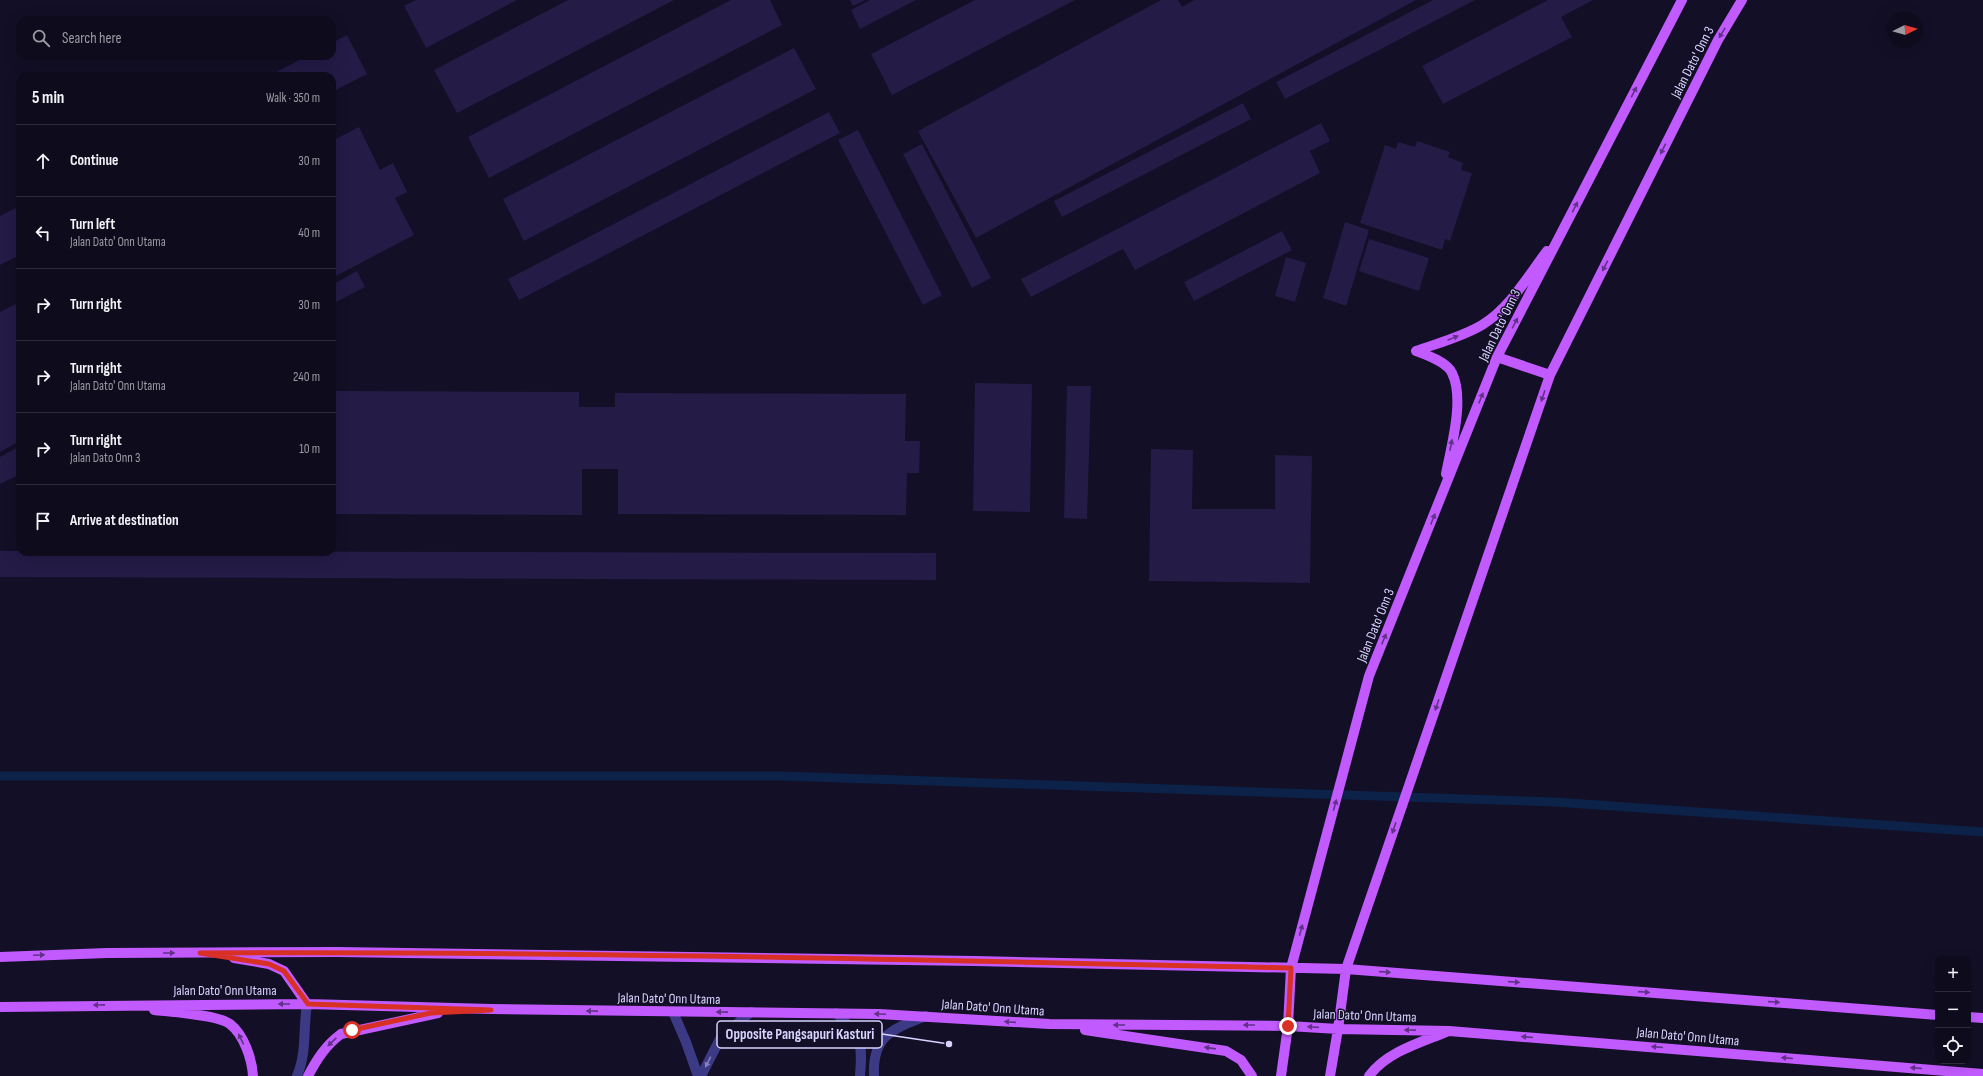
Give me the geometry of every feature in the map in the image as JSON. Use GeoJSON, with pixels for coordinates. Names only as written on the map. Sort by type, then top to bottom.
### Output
{"type":"FeatureCollection","features":[{"type":"Feature","properties":{"kind":"main road","name":"Jalan Dato' Onn 3"},"geometry":{"type":"LineString","coordinates":[[1281,1076],[1288,1026],[1291,968],[1369,676],[1497,357],[1682,0]]}},
{"type":"Feature","properties":{"kind":"main road","name":"Jalan Dato' Onn 3"},"geometry":{"type":"LineString","coordinates":[[1330,1076],[1346,969],[1550,375],[1718,40],[1742,0]]}},
{"type":"Feature","properties":{"kind":"main road"},"geometry":{"type":"LineString","coordinates":[[1441,497],[1457,418],[1457,395],[1452,372],[1436,359],[1416,351],[1454,338],[1482,325],[1505,306],[1563,230]]}},
{"type":"Feature","properties":{"kind":"main road"},"geometry":{"type":"LineString","coordinates":[[1497,357],[1550,375]]}},
{"type":"Feature","properties":{"kind":"main road"},"geometry":{"type":"LineString","coordinates":[[0,957],[107,953],[338,952],[975,961],[1346,969],[1935,1015]]}},
{"type":"Feature","properties":{"kind":"main road"},"geometry":{"type":"LineString","coordinates":[[200,953],[262,963],[284,971],[308,1004]]}},
{"type":"Feature","properties":{"kind":"main road","name":"Jalan Dato' Onn Utama"},"geometry":{"type":"LineString","coordinates":[[0,1007],[308,1004],[491,1010],[836,1013],[926,1016],[1049,1024],[1288,1026],[1338,1029],[1450,1031],[1983,1074]]}},
{"type":"Feature","properties":{"kind":"main road"},"geometry":{"type":"LineString","coordinates":[[120,1005],[212,1018],[229,1023],[238,1033],[252,1062],[253,1076]]}},
{"type":"Feature","properties":{"kind":"main road"},"geometry":{"type":"LineString","coordinates":[[308,1076],[330,1042],[341,1034],[431,1013],[491,1010]]}},
{"type":"Feature","properties":{"kind":"main road"},"geometry":{"type":"LineString","coordinates":[[1971,1017],[1983,1018]]}},
{"type":"Feature","properties":{"kind":"main road"},"geometry":{"type":"LineString","coordinates":[[1049,1024],[1226,1051],[1241,1060],[1252,1076]]}},
{"type":"Feature","properties":{"kind":"main road"},"geometry":{"type":"LineString","coordinates":[[1369,1076],[1375,1068],[1387,1059],[1450,1031]]}},
{"type":"Feature","properties":{"kind":"street"},"geometry":{"type":"LineString","coordinates":[[297,1076],[302,1065],[304,1023],[308,1004]]}},
{"type":"Feature","properties":{"kind":"street"},"geometry":{"type":"LineString","coordinates":[[672,1012],[686,1042],[698,1076]]}},
{"type":"Feature","properties":{"kind":"street"},"geometry":{"type":"LineString","coordinates":[[701,1076],[721,1037],[751,1012]]}},
{"type":"Feature","properties":{"kind":"street"},"geometry":{"type":"LineString","coordinates":[[836,1013],[854,1030],[862,1050],[860,1076]]}},
{"type":"Feature","properties":{"kind":"street"},"geometry":{"type":"LineString","coordinates":[[874,1076],[873,1064],[878,1048],[887,1034],[897,1028],[926,1016]]}},
{"type":"Feature","properties":{"kind":"building"},"geometry":{"type":"Polygon","coordinates":[[[416,0],[517,0],[426,48],[404,6],[416,0]]]}},
{"type":"Feature","properties":{"kind":"building"},"geometry":{"type":"Polygon","coordinates":[[[568,0],[674,0],[457,113],[434,70],[568,0]]]}},
{"type":"Feature","properties":{"kind":"building"},"geometry":{"type":"Polygon","coordinates":[[[731,0],[770,0],[782,25],[489,178],[468,137],[731,0]]]}},
{"type":"Feature","properties":{"kind":"building"},"geometry":{"type":"Polygon","coordinates":[[[850,0],[865,0],[853,6],[850,0]]]}},
{"type":"Feature","properties":{"kind":"building"},"geometry":{"type":"Polygon","coordinates":[[[870,0],[916,0],[860,29],[851,10],[870,0]]]}},
{"type":"Feature","properties":{"kind":"building"},"geometry":{"type":"Polygon","coordinates":[[[975,0],[1075,0],[892,95],[871,54],[975,0]]]}},
{"type":"Feature","properties":{"kind":"building"},"geometry":{"type":"Polygon","coordinates":[[[1161,0],[1178,0],[1182,7],[1194,0],[1416,0],[976,238],[918,131],[1161,0]]]}},
{"type":"Feature","properties":{"kind":"building"},"geometry":{"type":"Polygon","coordinates":[[[1433,0],[1475,0],[1285,99],[1276,82],[1433,0]]]}},
{"type":"Feature","properties":{"kind":"building"},"geometry":{"type":"Polygon","coordinates":[[[1548,0],[1593,0],[1561,17],[1572,37],[1443,104],[1422,66],[1548,0]]]}},
{"type":"Feature","properties":{"kind":"building"},"geometry":{"type":"Polygon","coordinates":[[[347,35],[367,74],[336,90],[336,72],[277,72],[299,60],[336,60],[336,41],[347,35]]]}},
{"type":"Feature","properties":{"kind":"building"},"geometry":{"type":"Polygon","coordinates":[[[794,48],[816,89],[524,241],[503,199],[794,48]]]}},
{"type":"Feature","properties":{"kind":"building"},"geometry":{"type":"Polygon","coordinates":[[[1243,103],[1251,119],[1062,217],[1054,201],[1243,103]]]}},
{"type":"Feature","properties":{"kind":"building"},"geometry":{"type":"Polygon","coordinates":[[[829,112],[840,133],[519,300],[508,279],[829,112]]]}},
{"type":"Feature","properties":{"kind":"building"},"geometry":{"type":"Polygon","coordinates":[[[1321,123],[1330,141],[1310,151],[1320,173],[1135,270],[1123,249],[1031,297],[1021,279],[1321,123]]]}},
{"type":"Feature","properties":{"kind":"building"},"geometry":{"type":"Polygon","coordinates":[[[359,127],[380,170],[393,163],[407,192],[395,198],[414,235],[336,276],[336,139],[359,127]]]}},
{"type":"Feature","properties":{"kind":"building"},"geometry":{"type":"Polygon","coordinates":[[[858,130],[942,295],[923,305],[838,140],[858,130]]]}},
{"type":"Feature","properties":{"kind":"building"},"geometry":{"type":"Polygon","coordinates":[[[1417,141],[1450,152],[1448,157],[1463,163],[1461,170],[1472,173],[1450,241],[1445,239],[1442,250],[1360,223],[1385,145],[1396,149],[1398,142],[1415,147],[1417,141]]]}},
{"type":"Feature","properties":{"kind":"building"},"geometry":{"type":"Polygon","coordinates":[[[922,144],[991,278],[972,288],[903,154],[922,144]]]}},
{"type":"Feature","properties":{"kind":"building"},"geometry":{"type":"Polygon","coordinates":[[[16,208],[16,257],[0,265],[0,216],[16,208]]]}},
{"type":"Feature","properties":{"kind":"building"},"geometry":{"type":"Polygon","coordinates":[[[1345,222],[1369,230],[1346,306],[1323,298],[1345,222]]]}},
{"type":"Feature","properties":{"kind":"building"},"geometry":{"type":"Polygon","coordinates":[[[1282,231],[1292,250],[1194,301],[1184,282],[1282,231]]]}},
{"type":"Feature","properties":{"kind":"building"},"geometry":{"type":"Polygon","coordinates":[[[1369,239],[1429,258],[1419,291],[1359,271],[1369,239]]]}},
{"type":"Feature","properties":{"kind":"building"},"geometry":{"type":"Polygon","coordinates":[[[1286,257],[1306,263],[1295,302],[1275,296],[1286,257]]]}},
{"type":"Feature","properties":{"kind":"building"},"geometry":{"type":"Polygon","coordinates":[[[357,271],[365,287],[336,302],[336,283],[357,271]]]}},
{"type":"Feature","properties":{"kind":"building"},"geometry":{"type":"Polygon","coordinates":[[[16,304],[16,443],[0,452],[0,312],[16,304]]]}},
{"type":"Feature","properties":{"kind":"building"},"geometry":{"type":"Polygon","coordinates":[[[975,383],[1032,384],[1030,512],[973,511],[975,383]]]}},
{"type":"Feature","properties":{"kind":"building"},"geometry":{"type":"Polygon","coordinates":[[[1067,386],[1091,386],[1087,519],[1064,518],[1067,386]]]}},
{"type":"Feature","properties":{"kind":"building"},"geometry":{"type":"Polygon","coordinates":[[[336,391],[579,392],[579,407],[615,407],[615,393],[906,394],[905,441],[920,441],[919,473],[907,473],[906,515],[618,514],[618,469],[582,469],[582,515],[336,514],[336,391]]]}},
{"type":"Feature","properties":{"kind":"building"},"geometry":{"type":"Polygon","coordinates":[[[16,448],[16,476],[0,484],[0,457],[16,448]]]}},
{"type":"Feature","properties":{"kind":"building"},"geometry":{"type":"Polygon","coordinates":[[[1151,449],[1193,450],[1192,509],[1275,509],[1275,455],[1312,456],[1310,583],[1149,581],[1151,449]]]}},
{"type":"Feature","properties":{"kind":"building"},"geometry":{"type":"Polygon","coordinates":[[[0,551],[16,551],[16,556],[336,556],[336,552],[936,553],[936,580],[0,577],[0,551]]]}},
{"type":"Feature","properties":{"kind":"waterway"},"geometry":{"type":"LineString","coordinates":[[0,776],[782,776],[1555,802],[1983,832]]}},
{"type":"Feature","properties":{"kind":"place","name":"Opposite Pangsapuri Kasturi"},"geometry":{"type":"Point","coordinates":[949,1044]}},
{"type":"Feature","properties":{"kind":"route"},"geometry":{"type":"LineString","coordinates":[[352,1030],[431,1013],[491,1010],[308,1004],[292,985],[284,971],[269,964],[200,953],[338,952],[975,961],[1291,968],[1288,1026]]}}]}
